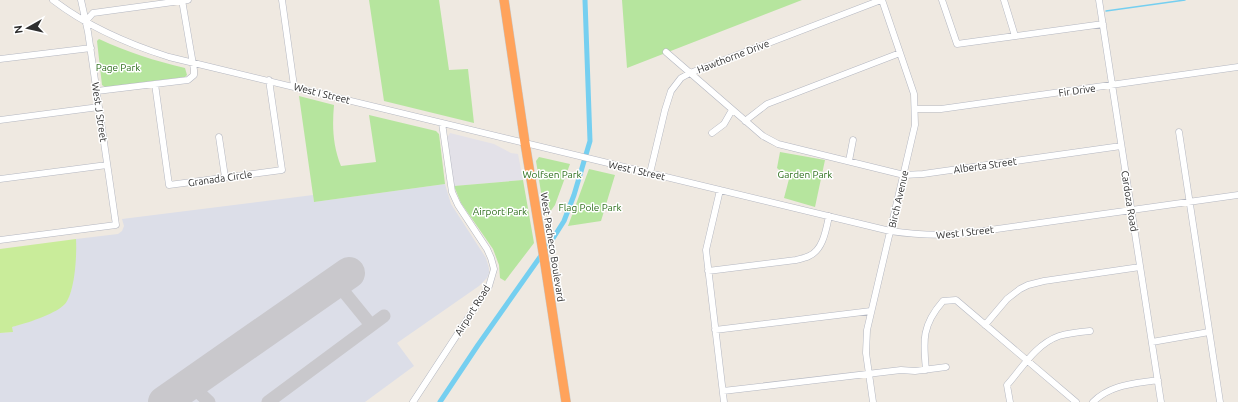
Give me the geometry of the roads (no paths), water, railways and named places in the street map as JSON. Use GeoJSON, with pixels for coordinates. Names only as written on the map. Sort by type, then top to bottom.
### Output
{"type":"FeatureCollection","features":[{"type":"Feature","properties":{"kind":"highway","name":"West Pacheco Boulevard"},"geometry":{"type":"LineString","coordinates":[[504,0],[566,402]]}},
{"type":"Feature","properties":{"kind":"street","name":"West I Street"},"geometry":{"type":"LineString","coordinates":[[53,0],[85,22],[132,44],[162,54],[890,231],[926,235],[955,235],[1238,195]]}},
{"type":"Feature","properties":{"kind":"street","name":"West J Street"},"geometry":{"type":"LineString","coordinates":[[0,240],[116,225],[97,91],[81,0]]}},
{"type":"Feature","properties":{"kind":"street"},"geometry":{"type":"LineString","coordinates":[[85,22],[93,13],[184,0],[194,75],[188,80],[97,91]]}},
{"type":"Feature","properties":{"kind":"street"},"geometry":{"type":"LineString","coordinates":[[282,0],[294,86]]}},
{"type":"Feature","properties":{"kind":"street","name":"Birch Avenue"},"geometry":{"type":"LineString","coordinates":[[873,402],[866,353],[866,338],[871,311],[916,125],[914,94],[881,0]]}},
{"type":"Feature","properties":{"kind":"street","name":"Hawthorne Drive"},"geometry":{"type":"LineString","coordinates":[[650,173],[671,91],[681,78],[690,73],[881,0]]}},
{"type":"Feature","properties":{"kind":"street"},"geometry":{"type":"LineString","coordinates":[[942,0],[958,44],[1103,24]]}},
{"type":"Feature","properties":{"kind":"street"},"geometry":{"type":"LineString","coordinates":[[1004,0],[1015,36]]}},
{"type":"Feature","properties":{"kind":"street","name":"Cardoza Road"},"geometry":{"type":"LineString","coordinates":[[1099,0],[1161,402]]}},
{"type":"Feature","properties":{"kind":"street"},"geometry":{"type":"LineString","coordinates":[[0,60],[90,48]]}},
{"type":"Feature","properties":{"kind":"street","name":"Alberta Street"},"geometry":{"type":"LineString","coordinates":[[666,52],[763,136],[778,144],[904,175],[923,174],[1121,146]]}},
{"type":"Feature","properties":{"kind":"street"},"geometry":{"type":"LineString","coordinates":[[746,121],[756,111],[767,104],[900,53]]}},
{"type":"Feature","properties":{"kind":"street","name":"Fir Drive"},"geometry":{"type":"LineString","coordinates":[[915,110],[941,109],[1238,67]]}},
{"type":"Feature","properties":{"kind":"street","name":"Granada Circle"},"geometry":{"type":"LineString","coordinates":[[155,84],[169,185],[282,170],[270,80]]}},
{"type":"Feature","properties":{"kind":"street"},"geometry":{"type":"LineString","coordinates":[[0,120],[99,107]]}},
{"type":"Feature","properties":{"kind":"street"},"geometry":{"type":"LineString","coordinates":[[712,133],[724,124],[732,110]]}},
{"type":"Feature","properties":{"kind":"street","name":"Airport Road"},"geometry":{"type":"LineString","coordinates":[[413,402],[489,286],[494,269],[487,249],[458,205],[452,192],[442,123]]}},
{"type":"Feature","properties":{"kind":"street"},"geometry":{"type":"LineString","coordinates":[[1179,132],[1220,402]]}},
{"type":"Feature","properties":{"kind":"street"},"geometry":{"type":"LineString","coordinates":[[219,137],[225,177]]}},
{"type":"Feature","properties":{"kind":"street"},"geometry":{"type":"LineString","coordinates":[[849,161],[854,140]]}},
{"type":"Feature","properties":{"kind":"street"},"geometry":{"type":"LineString","coordinates":[[0,179],[108,165]]}},
{"type":"Feature","properties":{"kind":"street"},"geometry":{"type":"LineString","coordinates":[[720,190],[706,250],[724,402]]}},
{"type":"Feature","properties":{"kind":"street"},"geometry":{"type":"LineString","coordinates":[[708,271],[796,260],[809,256],[819,247],[826,235],[829,216]]}},
{"type":"Feature","properties":{"kind":"street"},"geometry":{"type":"LineString","coordinates":[[985,325],[1007,299],[1028,285],[1044,281],[1140,267]]}},
{"type":"Feature","properties":{"kind":"street"},"geometry":{"type":"LineString","coordinates":[[926,370],[924,351],[925,331],[932,316],[942,302],[956,300],[1076,402]]}},
{"type":"Feature","properties":{"kind":"street"},"geometry":{"type":"LineString","coordinates":[[715,330],[871,311]]}},
{"type":"Feature","properties":{"kind":"street"},"geometry":{"type":"LineString","coordinates":[[1010,402],[1007,385],[1038,349],[1050,340],[1065,334],[1090,331]]}},
{"type":"Feature","properties":{"kind":"street"},"geometry":{"type":"LineString","coordinates":[[1152,342],[1209,332]]}},
{"type":"Feature","properties":{"kind":"street"},"geometry":{"type":"LineString","coordinates":[[723,392],[901,370],[916,371],[946,367]]}},
{"type":"Feature","properties":{"kind":"street"},"geometry":{"type":"LineString","coordinates":[[1092,402],[1104,392],[1118,387],[1158,380]]}},
{"type":"Feature","properties":{"kind":"waterway"},"geometry":{"type":"LineString","coordinates":[[440,402],[552,240],[564,221],[574,195],[590,141],[585,0]]}},
{"type":"Feature","properties":{"kind":"waterway"},"geometry":{"type":"LineString","coordinates":[[1106,11],[1185,0]]}},
{"type":"Feature","properties":{"kind":"park label","name":"Page Park"},"geometry":{"type":"Point","coordinates":[118,67]}},
{"type":"Feature","properties":{"kind":"park label","name":"Wolfsen Park"},"geometry":{"type":"Point","coordinates":[552,174]}},
{"type":"Feature","properties":{"kind":"park label","name":"Garden Park"},"geometry":{"type":"Point","coordinates":[805,174]}},
{"type":"Feature","properties":{"kind":"park label","name":"Flag Pole Park"},"geometry":{"type":"Point","coordinates":[590,207]}},
{"type":"Feature","properties":{"kind":"park label","name":"Airport Park"},"geometry":{"type":"Point","coordinates":[500,211]}}]}
